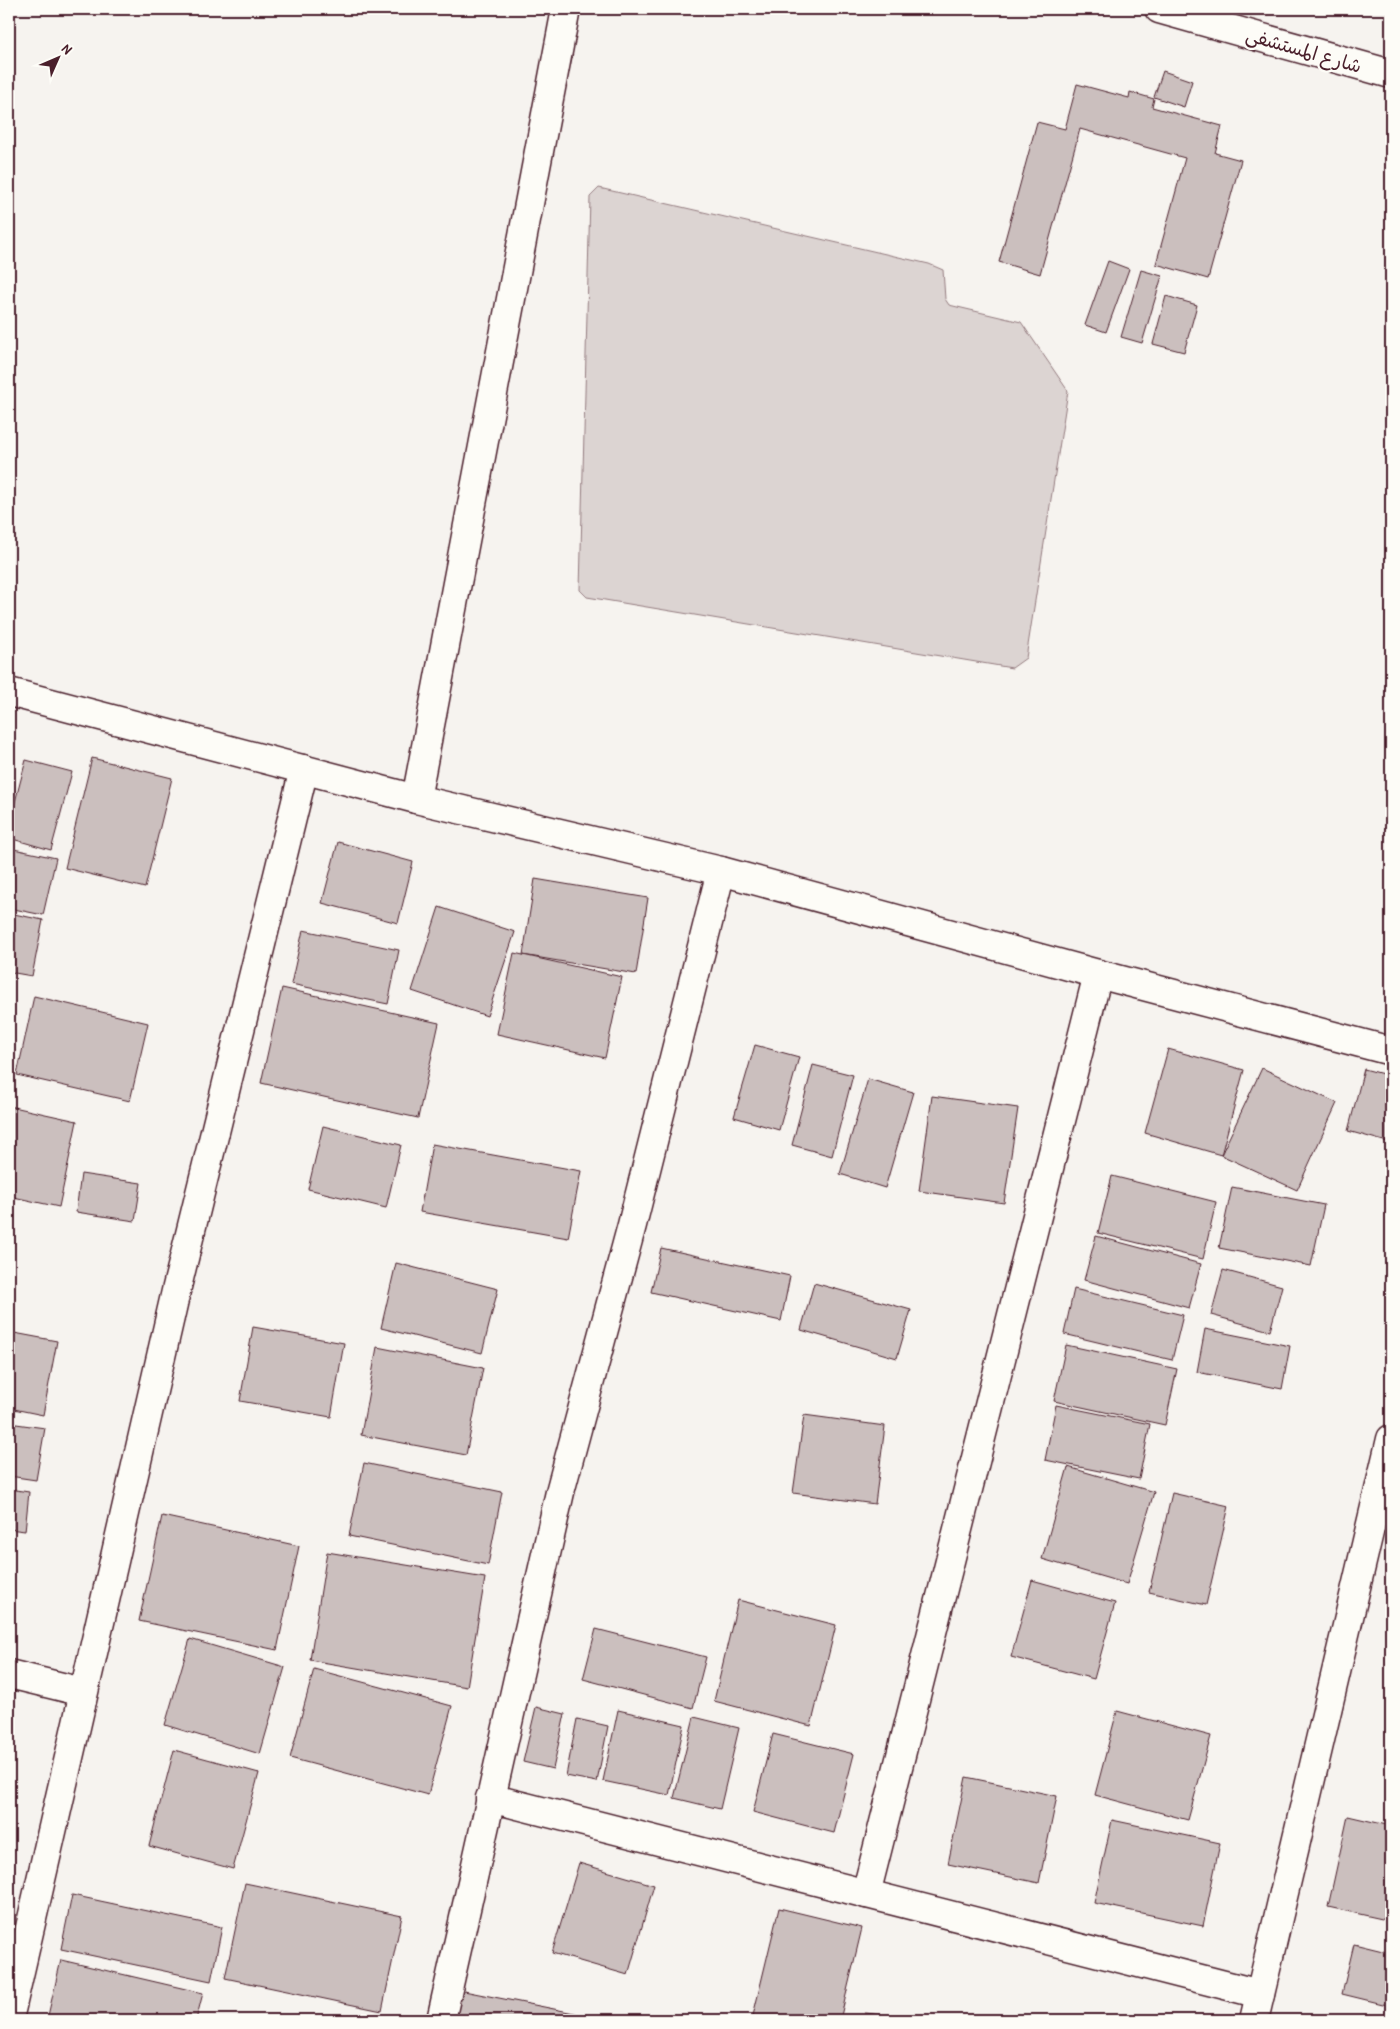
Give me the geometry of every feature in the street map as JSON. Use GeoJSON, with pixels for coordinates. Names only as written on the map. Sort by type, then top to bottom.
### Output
{"type":"FeatureCollection","features":[{"type":"Feature","properties":{"kind":"street"},"geometry":{"type":"LineString","coordinates":[[416,799],[566,9]]}},
{"type":"Feature","properties":{"kind":"street","name":"شارع المستشفى"},"geometry":{"type":"LineString","coordinates":[[1159,9],[1391,74]]}},
{"type":"Feature","properties":{"kind":"street"},"geometry":{"type":"LineString","coordinates":[[9,692],[416,799],[721,871],[1098,974],[1391,1051]]}},
{"type":"Feature","properties":{"kind":"street"},"geometry":{"type":"LineString","coordinates":[[9,2019],[176,1291],[304,769]]}},
{"type":"Feature","properties":{"kind":"street"},"geometry":{"type":"LineString","coordinates":[[441,2020],[560,1492],[632,1225],[721,871]]}},
{"type":"Feature","properties":{"kind":"street"},"geometry":{"type":"LineString","coordinates":[[866,1894],[1098,974]]}},
{"type":"Feature","properties":{"kind":"street"},"geometry":{"type":"LineString","coordinates":[[1254,2020],[1391,1438]]}},
{"type":"Feature","properties":{"kind":"street"},"geometry":{"type":"LineString","coordinates":[[9,1674],[83,1692]]}},
{"type":"Feature","properties":{"kind":"street"},"geometry":{"type":"LineString","coordinates":[[490,1798],[1260,1994]]}},
{"type":"Feature","properties":{"kind":"shaded area"},"geometry":{"type":"Polygon","coordinates":[[[599,188],[929,264],[943,270],[945,299],[949,305],[1021,322],[1068,391],[1026,658],[1012,668],[587,597],[580,590],[590,197],[599,188]]]}},
{"type":"Feature","properties":{"kind":"building"},"geometry":{"type":"Polygon","coordinates":[[[1163,71],[1192,81],[1184,107],[1154,97],[1163,71]]]}},
{"type":"Feature","properties":{"kind":"building"},"geometry":{"type":"Polygon","coordinates":[[[1077,84],[1129,98],[1130,92],[1154,99],[1152,107],[1222,126],[1215,153],[1241,160],[1208,279],[1156,264],[1185,158],[1080,129],[1040,274],[999,262],[1037,122],[1065,129],[1077,84]]]}},
{"type":"Feature","properties":{"kind":"building"},"geometry":{"type":"Polygon","coordinates":[[[1108,261],[1129,269],[1106,332],[1085,325],[1108,261]]]}},
{"type":"Feature","properties":{"kind":"building"},"geometry":{"type":"Polygon","coordinates":[[[1141,270],[1162,276],[1142,343],[1121,337],[1141,270]]]}},
{"type":"Feature","properties":{"kind":"building"},"geometry":{"type":"Polygon","coordinates":[[[1166,296],[1197,305],[1184,352],[1153,344],[1166,296]]]}},
{"type":"Feature","properties":{"kind":"building"},"geometry":{"type":"Polygon","coordinates":[[[92,758],[172,778],[145,888],[65,868],[92,758]]]}},
{"type":"Feature","properties":{"kind":"building"},"geometry":{"type":"Polygon","coordinates":[[[26,760],[72,772],[51,850],[9,838],[9,825],[26,760]]]}},
{"type":"Feature","properties":{"kind":"building"},"geometry":{"type":"Polygon","coordinates":[[[338,842],[413,862],[398,923],[322,903],[338,842]]]}},
{"type":"Feature","properties":{"kind":"building"},"geometry":{"type":"Polygon","coordinates":[[[9,848],[56,858],[43,915],[9,908],[9,848]]]}},
{"type":"Feature","properties":{"kind":"building"},"geometry":{"type":"Polygon","coordinates":[[[535,879],[648,898],[636,974],[523,955],[535,879]]]}},
{"type":"Feature","properties":{"kind":"building"},"geometry":{"type":"Polygon","coordinates":[[[439,907],[515,932],[487,1016],[412,991],[439,907]]]}},
{"type":"Feature","properties":{"kind":"building"},"geometry":{"type":"Polygon","coordinates":[[[9,913],[43,920],[32,976],[9,972],[9,913]]]}},
{"type":"Feature","properties":{"kind":"building"},"geometry":{"type":"Polygon","coordinates":[[[303,930],[399,950],[388,1004],[291,984],[303,930]]]}},
{"type":"Feature","properties":{"kind":"building"},"geometry":{"type":"Polygon","coordinates":[[[514,953],[622,977],[605,1058],[497,1034],[514,953]]]}},
{"type":"Feature","properties":{"kind":"building"},"geometry":{"type":"Polygon","coordinates":[[[282,988],[439,1023],[418,1118],[261,1083],[282,988]]]}},
{"type":"Feature","properties":{"kind":"building"},"geometry":{"type":"Polygon","coordinates":[[[34,996],[148,1023],[130,1101],[17,1075],[34,996]]]}},
{"type":"Feature","properties":{"kind":"building"},"geometry":{"type":"Polygon","coordinates":[[[755,1045],[799,1057],[779,1130],[734,1117],[755,1045]]]}},
{"type":"Feature","properties":{"kind":"building"},"geometry":{"type":"Polygon","coordinates":[[[1168,1049],[1244,1070],[1221,1155],[1145,1133],[1168,1049]]]}},
{"type":"Feature","properties":{"kind":"building"},"geometry":{"type":"Polygon","coordinates":[[[813,1065],[853,1075],[832,1156],[792,1145],[813,1065]]]}},
{"type":"Feature","properties":{"kind":"building"},"geometry":{"type":"Polygon","coordinates":[[[1262,1068],[1337,1103],[1297,1190],[1221,1155],[1262,1068]]]}},
{"type":"Feature","properties":{"kind":"building"},"geometry":{"type":"Polygon","coordinates":[[[1364,1069],[1391,1076],[1391,1143],[1348,1131],[1364,1069]]]}},
{"type":"Feature","properties":{"kind":"building"},"geometry":{"type":"Polygon","coordinates":[[[868,1079],[913,1092],[885,1188],[840,1174],[868,1079]]]}},
{"type":"Feature","properties":{"kind":"building"},"geometry":{"type":"Polygon","coordinates":[[[932,1096],[1018,1108],[1004,1203],[919,1191],[932,1096]]]}},
{"type":"Feature","properties":{"kind":"building"},"geometry":{"type":"Polygon","coordinates":[[[9,1106],[77,1121],[59,1207],[9,1196],[9,1106]]]}},
{"type":"Feature","properties":{"kind":"building"},"geometry":{"type":"Polygon","coordinates":[[[323,1126],[401,1145],[386,1208],[308,1189],[323,1126]]]}},
{"type":"Feature","properties":{"kind":"building"},"geometry":{"type":"Polygon","coordinates":[[[432,1144],[581,1171],[568,1238],[420,1212],[432,1144]]]}},
{"type":"Feature","properties":{"kind":"building"},"geometry":{"type":"Polygon","coordinates":[[[81,1174],[141,1183],[135,1221],[76,1212],[81,1174]]]}},
{"type":"Feature","properties":{"kind":"building"},"geometry":{"type":"Polygon","coordinates":[[[1112,1176],[1216,1202],[1203,1259],[1098,1233],[1112,1176]]]}},
{"type":"Feature","properties":{"kind":"building"},"geometry":{"type":"Polygon","coordinates":[[[1232,1187],[1324,1205],[1311,1266],[1219,1248],[1232,1187]]]}},
{"type":"Feature","properties":{"kind":"building"},"geometry":{"type":"Polygon","coordinates":[[[1096,1236],[1201,1264],[1189,1308],[1084,1280],[1096,1236]]]}},
{"type":"Feature","properties":{"kind":"building"},"geometry":{"type":"Polygon","coordinates":[[[661,1248],[790,1276],[781,1321],[651,1292],[661,1248]]]}},
{"type":"Feature","properties":{"kind":"building"},"geometry":{"type":"Polygon","coordinates":[[[396,1263],[498,1289],[482,1353],[381,1328],[396,1263]]]}},
{"type":"Feature","properties":{"kind":"building"},"geometry":{"type":"Polygon","coordinates":[[[1223,1270],[1282,1286],[1270,1331],[1211,1315],[1223,1270]]]}},
{"type":"Feature","properties":{"kind":"building"},"geometry":{"type":"Polygon","coordinates":[[[814,1283],[911,1310],[897,1358],[801,1330],[814,1283]]]}},
{"type":"Feature","properties":{"kind":"building"},"geometry":{"type":"Polygon","coordinates":[[[1074,1289],[1183,1315],[1172,1360],[1064,1334],[1074,1289]]]}},
{"type":"Feature","properties":{"kind":"building"},"geometry":{"type":"Polygon","coordinates":[[[253,1327],[344,1343],[331,1417],[240,1401],[253,1327]]]}},
{"type":"Feature","properties":{"kind":"building"},"geometry":{"type":"Polygon","coordinates":[[[1205,1329],[1290,1346],[1282,1389],[1197,1372],[1205,1329]]]}},
{"type":"Feature","properties":{"kind":"building"},"geometry":{"type":"Polygon","coordinates":[[[9,1332],[57,1341],[43,1415],[9,1408],[9,1332]]]}},
{"type":"Feature","properties":{"kind":"building"},"geometry":{"type":"Polygon","coordinates":[[[1066,1345],[1177,1369],[1165,1425],[1054,1401],[1066,1345]]]}},
{"type":"Feature","properties":{"kind":"building"},"geometry":{"type":"Polygon","coordinates":[[[377,1347],[483,1368],[466,1455],[361,1435],[377,1347]]]}},
{"type":"Feature","properties":{"kind":"building"},"geometry":{"type":"Polygon","coordinates":[[[1056,1405],[1150,1424],[1139,1479],[1045,1460],[1056,1405]]]}},
{"type":"Feature","properties":{"kind":"building"},"geometry":{"type":"Polygon","coordinates":[[[804,1415],[885,1426],[875,1504],[793,1493],[804,1415]]]}},
{"type":"Feature","properties":{"kind":"building"},"geometry":{"type":"Polygon","coordinates":[[[9,1423],[45,1428],[36,1480],[9,1476],[9,1423]]]}},
{"type":"Feature","properties":{"kind":"building"},"geometry":{"type":"Polygon","coordinates":[[[364,1463],[502,1492],[488,1565],[349,1536],[364,1463]]]}},
{"type":"Feature","properties":{"kind":"building"},"geometry":{"type":"Polygon","coordinates":[[[1068,1467],[1154,1492],[1127,1584],[1042,1559],[1068,1467]]]}},
{"type":"Feature","properties":{"kind":"building"},"geometry":{"type":"Polygon","coordinates":[[[9,1489],[29,1492],[25,1531],[9,1529],[9,1489]]]}},
{"type":"Feature","properties":{"kind":"building"},"geometry":{"type":"Polygon","coordinates":[[[1172,1493],[1229,1506],[1206,1605],[1149,1592],[1172,1493]]]}},
{"type":"Feature","properties":{"kind":"building"},"geometry":{"type":"Polygon","coordinates":[[[162,1516],[299,1546],[277,1650],[139,1621],[162,1516]]]}},
{"type":"Feature","properties":{"kind":"building"},"geometry":{"type":"Polygon","coordinates":[[[327,1552],[485,1578],[467,1687],[310,1660],[327,1552]]]}},
{"type":"Feature","properties":{"kind":"building"},"geometry":{"type":"Polygon","coordinates":[[[1032,1580],[1115,1603],[1094,1679],[1011,1657],[1032,1580]]]}},
{"type":"Feature","properties":{"kind":"building"},"geometry":{"type":"Polygon","coordinates":[[[738,1600],[836,1625],[811,1726],[714,1701],[738,1600]]]}},
{"type":"Feature","properties":{"kind":"building"},"geometry":{"type":"Polygon","coordinates":[[[596,1629],[706,1657],[693,1708],[583,1679],[596,1629]]]}},
{"type":"Feature","properties":{"kind":"building"},"geometry":{"type":"Polygon","coordinates":[[[190,1639],[285,1667],[260,1754],[165,1725],[190,1639]]]}},
{"type":"Feature","properties":{"kind":"building"},"geometry":{"type":"Polygon","coordinates":[[[314,1669],[452,1706],[428,1795],[290,1758],[314,1669]]]}},
{"type":"Feature","properties":{"kind":"building"},"geometry":{"type":"Polygon","coordinates":[[[536,1707],[565,1714],[553,1769],[523,1762],[536,1707]]]}},
{"type":"Feature","properties":{"kind":"building"},"geometry":{"type":"Polygon","coordinates":[[[618,1710],[684,1725],[669,1795],[603,1781],[618,1710]]]}},
{"type":"Feature","properties":{"kind":"building"},"geometry":{"type":"Polygon","coordinates":[[[1117,1711],[1211,1736],[1188,1820],[1095,1795],[1117,1711]]]}},
{"type":"Feature","properties":{"kind":"building"},"geometry":{"type":"Polygon","coordinates":[[[694,1717],[739,1728],[720,1809],[674,1798],[694,1717]]]}},
{"type":"Feature","properties":{"kind":"building"},"geometry":{"type":"Polygon","coordinates":[[[577,1719],[608,1726],[597,1782],[566,1776],[577,1719]]]}},
{"type":"Feature","properties":{"kind":"building"},"geometry":{"type":"Polygon","coordinates":[[[773,1734],[854,1754],[834,1833],[753,1812],[773,1734]]]}},
{"type":"Feature","properties":{"kind":"building"},"geometry":{"type":"Polygon","coordinates":[[[174,1750],[259,1773],[233,1869],[149,1846],[174,1750]]]}},
{"type":"Feature","properties":{"kind":"building"},"geometry":{"type":"Polygon","coordinates":[[[966,1777],[1057,1796],[1039,1883],[948,1864],[966,1777]]]}},
{"type":"Feature","properties":{"kind":"building"},"geometry":{"type":"Polygon","coordinates":[[[1348,1816],[1391,1826],[1391,1921],[1328,1907],[1348,1816]]]}},
{"type":"Feature","properties":{"kind":"building"},"geometry":{"type":"Polygon","coordinates":[[[1112,1820],[1220,1843],[1203,1926],[1094,1903],[1112,1820]]]}},
{"type":"Feature","properties":{"kind":"building"},"geometry":{"type":"Polygon","coordinates":[[[579,1863],[654,1885],[628,1975],[552,1953],[579,1863]]]}},
{"type":"Feature","properties":{"kind":"building"},"geometry":{"type":"Polygon","coordinates":[[[245,1883],[402,1916],[382,2011],[225,1978],[245,1883]]]}},
{"type":"Feature","properties":{"kind":"building"},"geometry":{"type":"Polygon","coordinates":[[[72,1895],[222,1927],[211,1981],[61,1949],[72,1895]]]}},
{"type":"Feature","properties":{"kind":"building"},"geometry":{"type":"Polygon","coordinates":[[[779,1908],[862,1928],[840,2020],[752,2020],[779,1908]]]}},
{"type":"Feature","properties":{"kind":"building"},"geometry":{"type":"Polygon","coordinates":[[[1354,1944],[1391,1953],[1391,2006],[1342,1994],[1354,1944]]]}},
{"type":"Feature","properties":{"kind":"building"},"geometry":{"type":"Polygon","coordinates":[[[61,1960],[203,1993],[196,2020],[47,2020],[61,1960]]]}},
{"type":"Feature","properties":{"kind":"building"},"geometry":{"type":"Polygon","coordinates":[[[459,1990],[609,2020],[453,2020],[459,1990]]]}},
{"type":"Feature","properties":{"kind":"building"},"geometry":{"type":"Polygon","coordinates":[[[865,2013],[927,2020],[864,2020],[865,2013]]]}}]}
